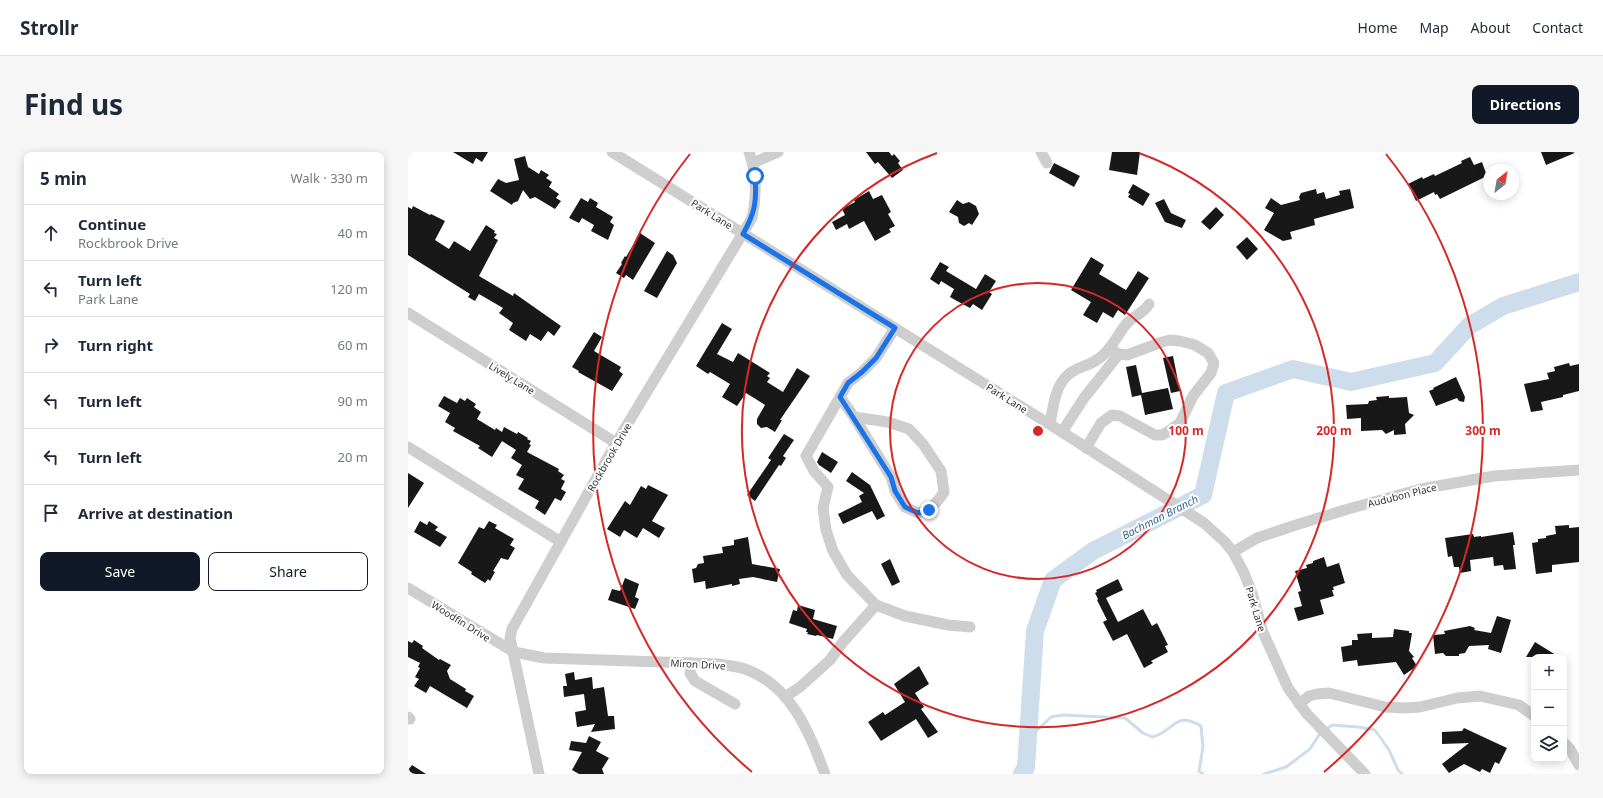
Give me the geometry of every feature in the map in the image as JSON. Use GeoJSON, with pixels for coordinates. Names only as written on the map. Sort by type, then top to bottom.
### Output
{"type":"FeatureCollection","features":[{"type":"Feature","properties":{"kind":"street","name":"Park Lane"},"geometry":{"type":"LineString","coordinates":[[612,152],[1192,513],[1216,533],[1233,552],[1244,573],[1253,596],[1262,630],[1288,688],[1299,704],[1316,723],[1365,774]]}},
{"type":"Feature","properties":{"kind":"street","name":"Rockbrook Drive"},"geometry":{"type":"LineString","coordinates":[[539,774],[510,638],[512,629],[616,444],[752,218],[757,191],[753,163],[749,152]]}},
{"type":"Feature","properties":{"kind":"street"},"geometry":{"type":"LineString","coordinates":[[753,163],[778,152]]}},
{"type":"Feature","properties":{"kind":"street"},"geometry":{"type":"LineString","coordinates":[[1041,152],[1047,163]]}},
{"type":"Feature","properties":{"kind":"street"},"geometry":{"type":"LineString","coordinates":[[1050,424],[1057,390],[1062,380],[1075,370],[1095,362],[1109,349],[1129,322],[1145,311],[1149,304]]}},
{"type":"Feature","properties":{"kind":"street","name":"Lively Lane"},"geometry":{"type":"LineString","coordinates":[[408,313],[616,444]]}},
{"type":"Feature","properties":{"kind":"street"},"geometry":{"type":"LineString","coordinates":[[895,328],[876,358],[848,383],[806,456],[814,471],[828,487],[823,508],[826,530],[833,551],[847,575],[876,606],[905,616],[948,625],[970,627]]}},
{"type":"Feature","properties":{"kind":"street"},"geometry":{"type":"LineString","coordinates":[[1086,448],[1101,423],[1112,415],[1120,416],[1155,435],[1170,431],[1180,423],[1193,396],[1211,374],[1214,363],[1208,353],[1195,345],[1180,341],[1170,340],[1162,342],[1127,355],[1119,354],[1109,349]]}},
{"type":"Feature","properties":{"kind":"street"},"geometry":{"type":"LineString","coordinates":[[1062,432],[1084,398],[1119,354]]}},
{"type":"Feature","properties":{"kind":"street"},"geometry":{"type":"LineString","coordinates":[[840,397],[891,477],[895,491],[905,507],[918,513],[929,510],[938,502],[944,492],[940,471],[923,444],[909,429],[888,422],[854,418]]}},
{"type":"Feature","properties":{"kind":"street"},"geometry":{"type":"LineString","coordinates":[[408,447],[561,542]]}},
{"type":"Feature","properties":{"kind":"street","name":"Audubon Place"},"geometry":{"type":"LineString","coordinates":[[1233,552],[1257,538],[1348,508],[1421,489],[1494,476],[1579,470]]}},
{"type":"Feature","properties":{"kind":"street","name":"Woodfin Drive"},"geometry":{"type":"LineString","coordinates":[[408,588],[514,652]]}},
{"type":"Feature","properties":{"kind":"street"},"geometry":{"type":"LineString","coordinates":[[785,697],[800,687],[830,660],[843,642],[876,606]]}},
{"type":"Feature","properties":{"kind":"street","name":"Miron Drive"},"geometry":{"type":"LineString","coordinates":[[514,652],[544,658],[720,664],[744,669],[763,678],[791,702],[810,735],[824,774]]}},
{"type":"Feature","properties":{"kind":"street"},"geometry":{"type":"LineString","coordinates":[[691,663],[690,673],[695,681],[735,704]]}},
{"type":"Feature","properties":{"kind":"street"},"geometry":{"type":"LineString","coordinates":[[1299,704],[1309,696],[1329,693],[1385,707],[1404,708],[1420,708],[1457,698],[1480,696],[1519,705],[1531,714]]}},
{"type":"Feature","properties":{"kind":"street"},"geometry":{"type":"LineString","coordinates":[[1567,746],[1579,765]]}},
{"type":"Feature","properties":{"kind":"building"},"geometry":{"type":"Polygon","coordinates":[[[453,152],[488,152],[482,162],[476,158],[473,164],[453,152]]]}},
{"type":"Feature","properties":{"kind":"building"},"geometry":{"type":"Polygon","coordinates":[[[866,152],[889,152],[892,156],[894,154],[900,161],[898,163],[903,170],[892,178],[878,162],[875,164],[866,152]]]}},
{"type":"Feature","properties":{"kind":"building"},"geometry":{"type":"Polygon","coordinates":[[[1112,152],[1140,152],[1137,175],[1109,170],[1112,152]]]}},
{"type":"Feature","properties":{"kind":"building"},"geometry":{"type":"Polygon","coordinates":[[[1541,152],[1577,152],[1546,165],[1541,152]]]}},
{"type":"Feature","properties":{"kind":"building"},"geometry":{"type":"Polygon","coordinates":[[[525,156],[528,167],[539,174],[541,170],[549,175],[546,178],[552,182],[549,187],[559,194],[556,198],[561,201],[555,209],[535,197],[530,199],[523,190],[518,201],[512,205],[490,191],[498,179],[506,183],[519,180],[514,159],[525,156]]]}},
{"type":"Feature","properties":{"kind":"building"},"geometry":{"type":"Polygon","coordinates":[[[1470,157],[1474,165],[1482,162],[1483,178],[1440,199],[1434,192],[1416,201],[1408,184],[1422,177],[1423,179],[1434,174],[1435,176],[1462,163],[1461,161],[1470,157]]]}},
{"type":"Feature","properties":{"kind":"building"},"geometry":{"type":"Polygon","coordinates":[[[1054,163],[1080,176],[1074,187],[1049,173],[1054,163]]]}},
{"type":"Feature","properties":{"kind":"building"},"geometry":{"type":"Polygon","coordinates":[[[1133,184],[1150,194],[1143,206],[1128,197],[1130,194],[1128,193],[1133,184]]]}},
{"type":"Feature","properties":{"kind":"building"},"geometry":{"type":"Polygon","coordinates":[[[1316,189],[1317,194],[1324,192],[1326,199],[1340,195],[1339,191],[1350,189],[1354,208],[1314,219],[1315,225],[1290,232],[1292,239],[1283,241],[1264,230],[1274,213],[1265,208],[1271,198],[1281,205],[1300,200],[1299,197],[1301,193],[1316,189]]]}},
{"type":"Feature","properties":{"kind":"building"},"geometry":{"type":"Polygon","coordinates":[[[869,191],[873,199],[882,195],[891,212],[888,214],[895,226],[889,229],[891,232],[875,241],[864,221],[849,229],[847,224],[836,230],[832,222],[845,215],[842,209],[855,202],[854,200],[869,191]]]}},
{"type":"Feature","properties":{"kind":"building"},"geometry":{"type":"Polygon","coordinates":[[[581,198],[588,202],[590,198],[598,203],[596,207],[613,217],[610,222],[614,225],[608,240],[591,231],[594,225],[582,218],[579,223],[569,218],[581,198]]]}},
{"type":"Feature","properties":{"kind":"building"},"geometry":{"type":"Polygon","coordinates":[[[1164,199],[1171,213],[1186,220],[1182,228],[1165,222],[1155,203],[1164,199]]]}},
{"type":"Feature","properties":{"kind":"building"},"geometry":{"type":"Polygon","coordinates":[[[957,200],[963,204],[969,202],[976,206],[979,214],[972,225],[969,223],[964,226],[959,223],[958,217],[949,212],[957,200]]]}},
{"type":"Feature","properties":{"kind":"building"},"geometry":{"type":"Polygon","coordinates":[[[413,206],[445,221],[435,240],[449,249],[454,241],[470,251],[486,225],[495,231],[494,233],[497,234],[494,238],[498,240],[479,276],[513,296],[514,293],[561,326],[554,336],[548,331],[541,341],[530,334],[526,341],[509,330],[513,323],[499,313],[503,308],[479,294],[475,301],[468,297],[470,294],[408,255],[408,207],[412,209],[413,206]]]}},
{"type":"Feature","properties":{"kind":"building"},"geometry":{"type":"Polygon","coordinates":[[[1216,207],[1224,215],[1210,230],[1201,222],[1216,207]]]}},
{"type":"Feature","properties":{"kind":"building"},"geometry":{"type":"Polygon","coordinates":[[[640,233],[655,243],[633,280],[626,275],[624,278],[616,273],[640,233]]]}},
{"type":"Feature","properties":{"kind":"building"},"geometry":{"type":"Polygon","coordinates":[[[1247,237],[1258,249],[1247,260],[1236,247],[1247,237]]]}},
{"type":"Feature","properties":{"kind":"building"},"geometry":{"type":"Polygon","coordinates":[[[667,251],[673,255],[677,263],[657,298],[644,291],[667,251]]]}},
{"type":"Feature","properties":{"kind":"building"},"geometry":{"type":"Polygon","coordinates":[[[1091,257],[1104,265],[1099,274],[1126,290],[1138,271],[1149,278],[1125,315],[1118,310],[1113,318],[1103,312],[1097,323],[1083,315],[1091,302],[1071,290],[1091,257]]]}},
{"type":"Feature","properties":{"kind":"building"},"geometry":{"type":"Polygon","coordinates":[[[940,262],[949,267],[946,271],[976,289],[985,274],[996,281],[989,292],[992,294],[982,310],[973,304],[970,308],[950,297],[954,289],[941,281],[939,285],[930,279],[940,262]]]}},
{"type":"Feature","properties":{"kind":"building"},"geometry":{"type":"Polygon","coordinates":[[[722,323],[732,329],[717,354],[733,362],[738,353],[770,373],[767,376],[770,378],[767,382],[783,392],[797,368],[810,376],[780,420],[782,420],[775,432],[767,427],[761,428],[757,424],[757,419],[765,405],[746,393],[737,406],[722,397],[730,384],[710,372],[708,374],[696,366],[722,323]]]}},
{"type":"Feature","properties":{"kind":"building"},"geometry":{"type":"Polygon","coordinates":[[[594,332],[602,337],[594,351],[621,367],[619,371],[623,374],[612,391],[578,372],[579,371],[572,367],[594,332]]]}},
{"type":"Feature","properties":{"kind":"building"},"geometry":{"type":"Polygon","coordinates":[[[1173,356],[1180,391],[1171,393],[1163,358],[1173,356]]]}},
{"type":"Feature","properties":{"kind":"building"},"geometry":{"type":"Polygon","coordinates":[[[1569,363],[1570,366],[1579,364],[1579,391],[1563,395],[1563,397],[1541,402],[1543,410],[1531,412],[1524,384],[1549,379],[1547,373],[1555,371],[1554,367],[1569,363]]]}},
{"type":"Feature","properties":{"kind":"building"},"geometry":{"type":"Polygon","coordinates":[[[1136,365],[1142,393],[1168,388],[1173,409],[1145,415],[1141,395],[1132,397],[1126,367],[1136,365]]]}},
{"type":"Feature","properties":{"kind":"building"},"geometry":{"type":"Polygon","coordinates":[[[1456,377],[1465,397],[1464,402],[1459,401],[1457,398],[1436,406],[1429,391],[1456,377]]]}},
{"type":"Feature","properties":{"kind":"building"},"geometry":{"type":"Polygon","coordinates":[[[444,396],[457,403],[460,398],[465,401],[467,398],[476,404],[474,407],[481,412],[477,419],[495,430],[496,428],[502,432],[504,427],[517,434],[518,432],[528,438],[527,439],[531,441],[529,444],[531,445],[527,452],[559,469],[558,471],[564,475],[561,479],[565,481],[561,489],[566,492],[561,501],[555,498],[545,515],[535,508],[539,501],[518,489],[524,479],[516,475],[522,465],[511,458],[516,450],[502,441],[492,457],[478,448],[480,446],[453,431],[455,428],[445,422],[450,413],[438,406],[444,396]]]}},
{"type":"Feature","properties":{"kind":"building"},"geometry":{"type":"Polygon","coordinates":[[[1389,396],[1389,398],[1407,397],[1409,413],[1414,415],[1405,424],[1406,434],[1394,435],[1394,430],[1386,434],[1382,430],[1361,431],[1361,418],[1347,419],[1346,405],[1368,404],[1369,401],[1377,400],[1376,397],[1389,396]]]}},
{"type":"Feature","properties":{"kind":"building"},"geometry":{"type":"Polygon","coordinates":[[[784,434],[794,440],[783,456],[786,458],[781,466],[779,465],[755,501],[747,495],[771,460],[768,458],[784,434]]]}},
{"type":"Feature","properties":{"kind":"building"},"geometry":{"type":"Polygon","coordinates":[[[822,452],[838,462],[831,473],[817,462],[822,452]]]}},
{"type":"Feature","properties":{"kind":"building"},"geometry":{"type":"Polygon","coordinates":[[[852,472],[870,485],[885,516],[877,520],[872,511],[843,524],[838,514],[862,502],[859,496],[864,493],[846,481],[852,472]]]}},
{"type":"Feature","properties":{"kind":"building"},"geometry":{"type":"Polygon","coordinates":[[[408,473],[424,483],[408,508],[408,473]]]}},
{"type":"Feature","properties":{"kind":"building"},"geometry":{"type":"Polygon","coordinates":[[[648,485],[668,495],[652,521],[665,528],[659,538],[643,528],[637,538],[624,530],[620,537],[607,529],[625,501],[630,505],[641,486],[646,489],[648,485]]]}},
{"type":"Feature","properties":{"kind":"building"},"geometry":{"type":"Polygon","coordinates":[[[420,521],[427,525],[429,521],[438,527],[435,530],[447,537],[440,547],[414,532],[420,521]]]}},
{"type":"Feature","properties":{"kind":"building"},"geometry":{"type":"Polygon","coordinates":[[[489,521],[497,525],[495,528],[514,539],[510,545],[515,548],[508,560],[501,558],[493,571],[495,572],[490,581],[488,579],[485,583],[458,563],[479,527],[484,529],[489,521]]]}},
{"type":"Feature","properties":{"kind":"building"},"geometry":{"type":"Polygon","coordinates":[[[1569,525],[1569,528],[1579,527],[1579,562],[1552,565],[1552,572],[1536,574],[1532,543],[1538,542],[1538,539],[1546,538],[1546,536],[1556,534],[1555,526],[1569,525]]]}},
{"type":"Feature","properties":{"kind":"building"},"geometry":{"type":"Polygon","coordinates":[[[1513,532],[1516,569],[1504,570],[1503,565],[1494,566],[1493,557],[1470,560],[1471,571],[1460,573],[1459,567],[1454,567],[1452,556],[1448,557],[1445,538],[1473,534],[1474,537],[1481,537],[1513,532]]]}},
{"type":"Feature","properties":{"kind":"building"},"geometry":{"type":"Polygon","coordinates":[[[748,537],[752,564],[780,569],[777,582],[753,577],[739,579],[740,584],[706,589],[705,581],[694,583],[692,569],[696,568],[698,564],[704,563],[703,556],[723,553],[722,547],[734,545],[734,540],[748,537]]]}},
{"type":"Feature","properties":{"kind":"building"},"geometry":{"type":"Polygon","coordinates":[[[1324,557],[1327,567],[1339,563],[1345,583],[1333,587],[1334,590],[1332,590],[1334,596],[1320,600],[1324,614],[1298,621],[1294,608],[1302,606],[1298,592],[1301,591],[1295,571],[1307,568],[1306,565],[1324,557]]]}},
{"type":"Feature","properties":{"kind":"building"},"geometry":{"type":"Polygon","coordinates":[[[890,559],[900,582],[892,586],[881,564],[890,559]]]}},
{"type":"Feature","properties":{"kind":"building"},"geometry":{"type":"Polygon","coordinates":[[[625,578],[639,584],[635,597],[639,599],[635,609],[608,600],[612,589],[620,591],[625,578]]]}},
{"type":"Feature","properties":{"kind":"building"},"geometry":{"type":"Polygon","coordinates":[[[1118,579],[1123,590],[1106,598],[1118,622],[1143,609],[1152,626],[1157,623],[1168,645],[1165,646],[1168,652],[1151,661],[1153,663],[1144,668],[1127,634],[1113,641],[1103,622],[1107,620],[1097,600],[1098,599],[1095,593],[1097,592],[1096,590],[1118,579]]]}},
{"type":"Feature","properties":{"kind":"building"},"geometry":{"type":"Polygon","coordinates":[[[798,605],[815,610],[813,619],[837,626],[833,639],[807,634],[807,629],[789,623],[793,610],[797,611],[798,605]]]}},
{"type":"Feature","properties":{"kind":"building"},"geometry":{"type":"Polygon","coordinates":[[[1497,616],[1511,620],[1501,653],[1488,649],[1489,645],[1469,646],[1465,653],[1459,654],[1459,656],[1446,656],[1443,653],[1435,654],[1433,635],[1445,634],[1444,631],[1470,626],[1475,628],[1474,630],[1491,633],[1497,616]]]}},
{"type":"Feature","properties":{"kind":"building"},"geometry":{"type":"Polygon","coordinates":[[[1394,629],[1409,631],[1409,633],[1412,633],[1409,651],[1414,657],[1412,658],[1417,666],[1404,675],[1396,662],[1358,666],[1357,660],[1343,662],[1341,647],[1352,645],[1352,640],[1358,640],[1357,634],[1372,633],[1372,638],[1393,637],[1394,629]]]}},
{"type":"Feature","properties":{"kind":"building"},"geometry":{"type":"Polygon","coordinates":[[[414,640],[423,646],[422,648],[439,660],[440,659],[451,665],[447,671],[450,679],[474,696],[467,708],[430,686],[426,693],[414,686],[419,679],[415,677],[420,668],[418,667],[420,663],[408,657],[408,641],[412,643],[414,640]]]}},
{"type":"Feature","properties":{"kind":"building"},"geometry":{"type":"Polygon","coordinates":[[[1535,642],[1554,654],[1531,654],[1531,657],[1526,657],[1535,642]]]}},
{"type":"Feature","properties":{"kind":"building"},"geometry":{"type":"Polygon","coordinates":[[[919,666],[929,684],[915,693],[924,707],[921,709],[938,732],[928,738],[916,719],[881,741],[868,722],[883,712],[885,715],[905,702],[894,684],[919,666]]]}},
{"type":"Feature","properties":{"kind":"building"},"geometry":{"type":"Polygon","coordinates":[[[574,672],[575,680],[592,677],[593,689],[604,687],[608,716],[614,716],[615,729],[591,732],[595,724],[577,727],[575,712],[586,710],[584,694],[564,697],[563,686],[567,686],[565,674],[574,672]]]}},
{"type":"Feature","properties":{"kind":"building"},"geometry":{"type":"Polygon","coordinates":[[[1464,728],[1507,748],[1499,764],[1495,762],[1490,773],[1482,769],[1480,772],[1464,764],[1449,773],[1442,764],[1469,743],[1442,744],[1442,732],[1462,731],[1464,728]]]}},
{"type":"Feature","properties":{"kind":"building"},"geometry":{"type":"Polygon","coordinates":[[[589,736],[601,742],[596,751],[609,758],[602,769],[604,774],[579,774],[572,770],[582,752],[569,750],[571,741],[586,743],[589,736]]]}},
{"type":"Feature","properties":{"kind":"building"},"geometry":{"type":"Polygon","coordinates":[[[412,765],[426,774],[408,774],[408,770],[412,765]]]}},
{"type":"Feature","properties":{"kind":"waterway","name":"Bachman Branch"},"geometry":{"type":"LineString","coordinates":[[1022,774],[1026,767],[1035,631],[1053,580],[1093,551],[1203,495],[1226,393],[1293,369],[1351,382],[1435,363],[1469,326],[1503,306],[1579,282]]}},
{"type":"Feature","properties":{"kind":"waterway"},"geometry":{"type":"LineString","coordinates":[[1028,739],[1051,717],[1063,715],[1125,718],[1143,733],[1152,737],[1165,731],[1179,721],[1185,720],[1201,726],[1203,747],[1199,771],[1203,774]]}},
{"type":"Feature","properties":{"kind":"waterway"},"geometry":{"type":"LineString","coordinates":[[1264,774],[1286,767],[1310,749],[1319,735],[1332,725],[1375,730],[1389,750],[1398,770],[1402,774]]}},
{"type":"Feature","properties":{"kind":"route"},"geometry":{"type":"LineString","coordinates":[[755,176],[757,191],[755,204],[752,218],[743,234],[895,328],[876,358],[848,383],[840,397],[891,477],[895,491],[905,507],[918,513],[929,510]]}}]}
